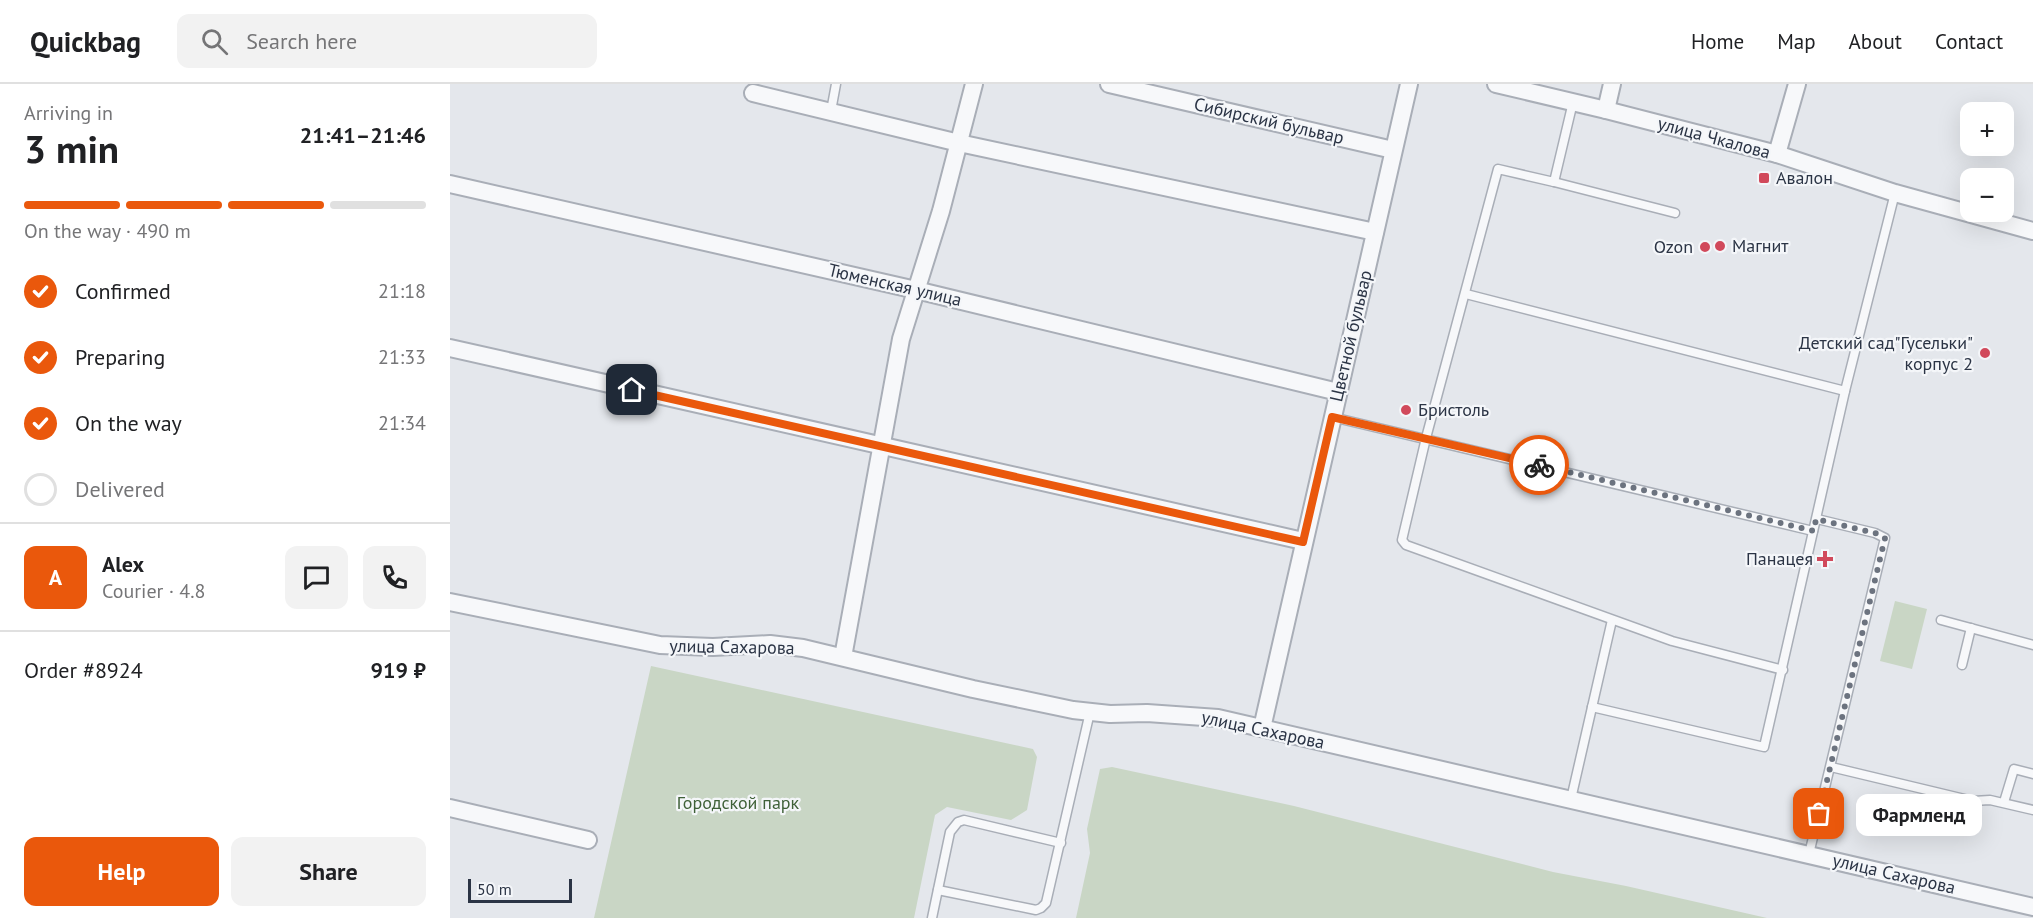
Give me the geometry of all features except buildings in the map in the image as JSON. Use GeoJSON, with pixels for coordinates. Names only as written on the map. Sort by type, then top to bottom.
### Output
{"type":"FeatureCollection","features":[{"type":"Feature","properties":{"kind":"street"},"geometry":{"type":"LineString","coordinates":[[843,657],[883,448],[901,339],[941,211],[974,84]]}},
{"type":"Feature","properties":{"kind":"street","name":"Сибирский бульвар"},"geometry":{"type":"LineString","coordinates":[[1109,84],[1393,150]]}},
{"type":"Feature","properties":{"kind":"street","name":"Цветной бульвар"},"geometry":{"type":"LineString","coordinates":[[1262,728],[1409,84]]}},
{"type":"Feature","properties":{"kind":"street","name":"улица Чкалова"},"geometry":{"type":"LineString","coordinates":[[1496,84],[1777,154],[1895,193],[2033,231]]}},
{"type":"Feature","properties":{"kind":"street"},"geometry":{"type":"LineString","coordinates":[[1606,110],[1612,84]]}},
{"type":"Feature","properties":{"kind":"street"},"geometry":{"type":"LineString","coordinates":[[1777,154],[1797,84]]}},
{"type":"Feature","properties":{"kind":"street"},"geometry":{"type":"LineString","coordinates":[[753,93],[959,143],[1375,232]]}},
{"type":"Feature","properties":{"kind":"street","name":"Тюменская улица"},"geometry":{"type":"LineString","coordinates":[[450,184],[915,290],[1338,392]]}},
{"type":"Feature","properties":{"kind":"street"},"geometry":{"type":"LineString","coordinates":[[450,348],[1303,542]]}},
{"type":"Feature","properties":{"kind":"street","name":"улица Сахарова"},"geometry":{"type":"LineString","coordinates":[[450,602],[660,645],[713,647],[770,644],[843,657],[1022,700],[1090,712],[1218,718],[2033,907]]}},
{"type":"Feature","properties":{"kind":"street"},"geometry":{"type":"LineString","coordinates":[[450,808],[588,840]]}},
{"type":"Feature","properties":{"kind":"lane"},"geometry":{"type":"LineString","coordinates":[[831,111],[836,84]]}},
{"type":"Feature","properties":{"kind":"lane"},"geometry":{"type":"LineString","coordinates":[[1554,182],[1573,102]]}},
{"type":"Feature","properties":{"kind":"lane"},"geometry":{"type":"LineString","coordinates":[[1676,213],[1498,169],[1426,438],[1402,540],[1406,545],[1672,641],[1783,670]]}},
{"type":"Feature","properties":{"kind":"lane"},"geometry":{"type":"LineString","coordinates":[[1592,707],[1764,747],[1845,391],[1895,193]]}},
{"type":"Feature","properties":{"kind":"lane"},"geometry":{"type":"LineString","coordinates":[[1466,294],[1845,391]]}},
{"type":"Feature","properties":{"kind":"lane"},"geometry":{"type":"LineString","coordinates":[[1332,417],[1814,531]]}},
{"type":"Feature","properties":{"kind":"lane"},"geometry":{"type":"LineString","coordinates":[[1809,854],[1885,538],[1875,533],[1816,519]]}},
{"type":"Feature","properties":{"kind":"lane"},"geometry":{"type":"LineString","coordinates":[[1571,799],[1612,620]]}},
{"type":"Feature","properties":{"kind":"lane"},"geometry":{"type":"LineString","coordinates":[[1941,620],[2033,645]]}},
{"type":"Feature","properties":{"kind":"lane"},"geometry":{"type":"LineString","coordinates":[[1962,665],[1971,628]]}},
{"type":"Feature","properties":{"kind":"lane"},"geometry":{"type":"LineString","coordinates":[[938,890],[1036,910],[1041,908],[1049,898],[1090,712]]}},
{"type":"Feature","properties":{"kind":"lane"},"geometry":{"type":"LineString","coordinates":[[1831,767],[1973,801],[2004,802],[2033,810]]}},
{"type":"Feature","properties":{"kind":"lane"},"geometry":{"type":"LineString","coordinates":[[2004,802],[2014,769],[2033,774]]}},
{"type":"Feature","properties":{"kind":"lane"},"geometry":{"type":"LineString","coordinates":[[932,918],[950,832],[958,822],[964,820],[1061,843]]}},
{"type":"Feature","properties":{"kind":"green space"},"geometry":{"type":"Polygon","coordinates":[[[1895,601],[1927,609],[1912,669],[1880,661],[1895,601]]]}},
{"type":"Feature","properties":{"kind":"green space","name":"Городской парк"},"geometry":{"type":"Polygon","coordinates":[[[651,666],[1033,749],[1037,757],[1027,810],[1011,820],[947,807],[935,815],[914,918],[594,918],[651,666]]]}},
{"type":"Feature","properties":{"kind":"green space"},"geometry":{"type":"Polygon","coordinates":[[[1112,767],[1294,806],[1553,872],[1767,918],[1076,918],[1090,853],[1087,829],[1100,769],[1112,767]]]}},
{"type":"Feature","properties":{"kind":"way so far"},"geometry":{"type":"LineString","coordinates":[[1539,465],[1814,531],[1816,519],[1875,533],[1885,538],[1819,814]]}},
{"type":"Feature","properties":{"kind":"place","name":"Авалон"},"geometry":{"type":"Point","coordinates":[1764,178]}},
{"type":"Feature","properties":{"kind":"place","name":"Магнит"},"geometry":{"type":"Point","coordinates":[1720,246]}},
{"type":"Feature","properties":{"kind":"place","name":"Ozon"},"geometry":{"type":"Point","coordinates":[1705,247]}},
{"type":"Feature","properties":{"kind":"place","name":"Детский сад\"Гусельки\" корпус 2"},"geometry":{"type":"Point","coordinates":[1985,353]}},
{"type":"Feature","properties":{"kind":"place","name":"Бристоль"},"geometry":{"type":"Point","coordinates":[1406,410]}},
{"type":"Feature","properties":{"kind":"place","name":"Панацея"},"geometry":{"type":"Point","coordinates":[1825,559]}},
{"type":"Feature","properties":{"kind":"place","name":"Фармленд"},"geometry":{"type":"Point","coordinates":[1819,814]}},
{"type":"Feature","properties":{"kind":"route"},"geometry":{"type":"LineString","coordinates":[[632,390],[1303,542],[1332,417],[1539,465]]}}]}
